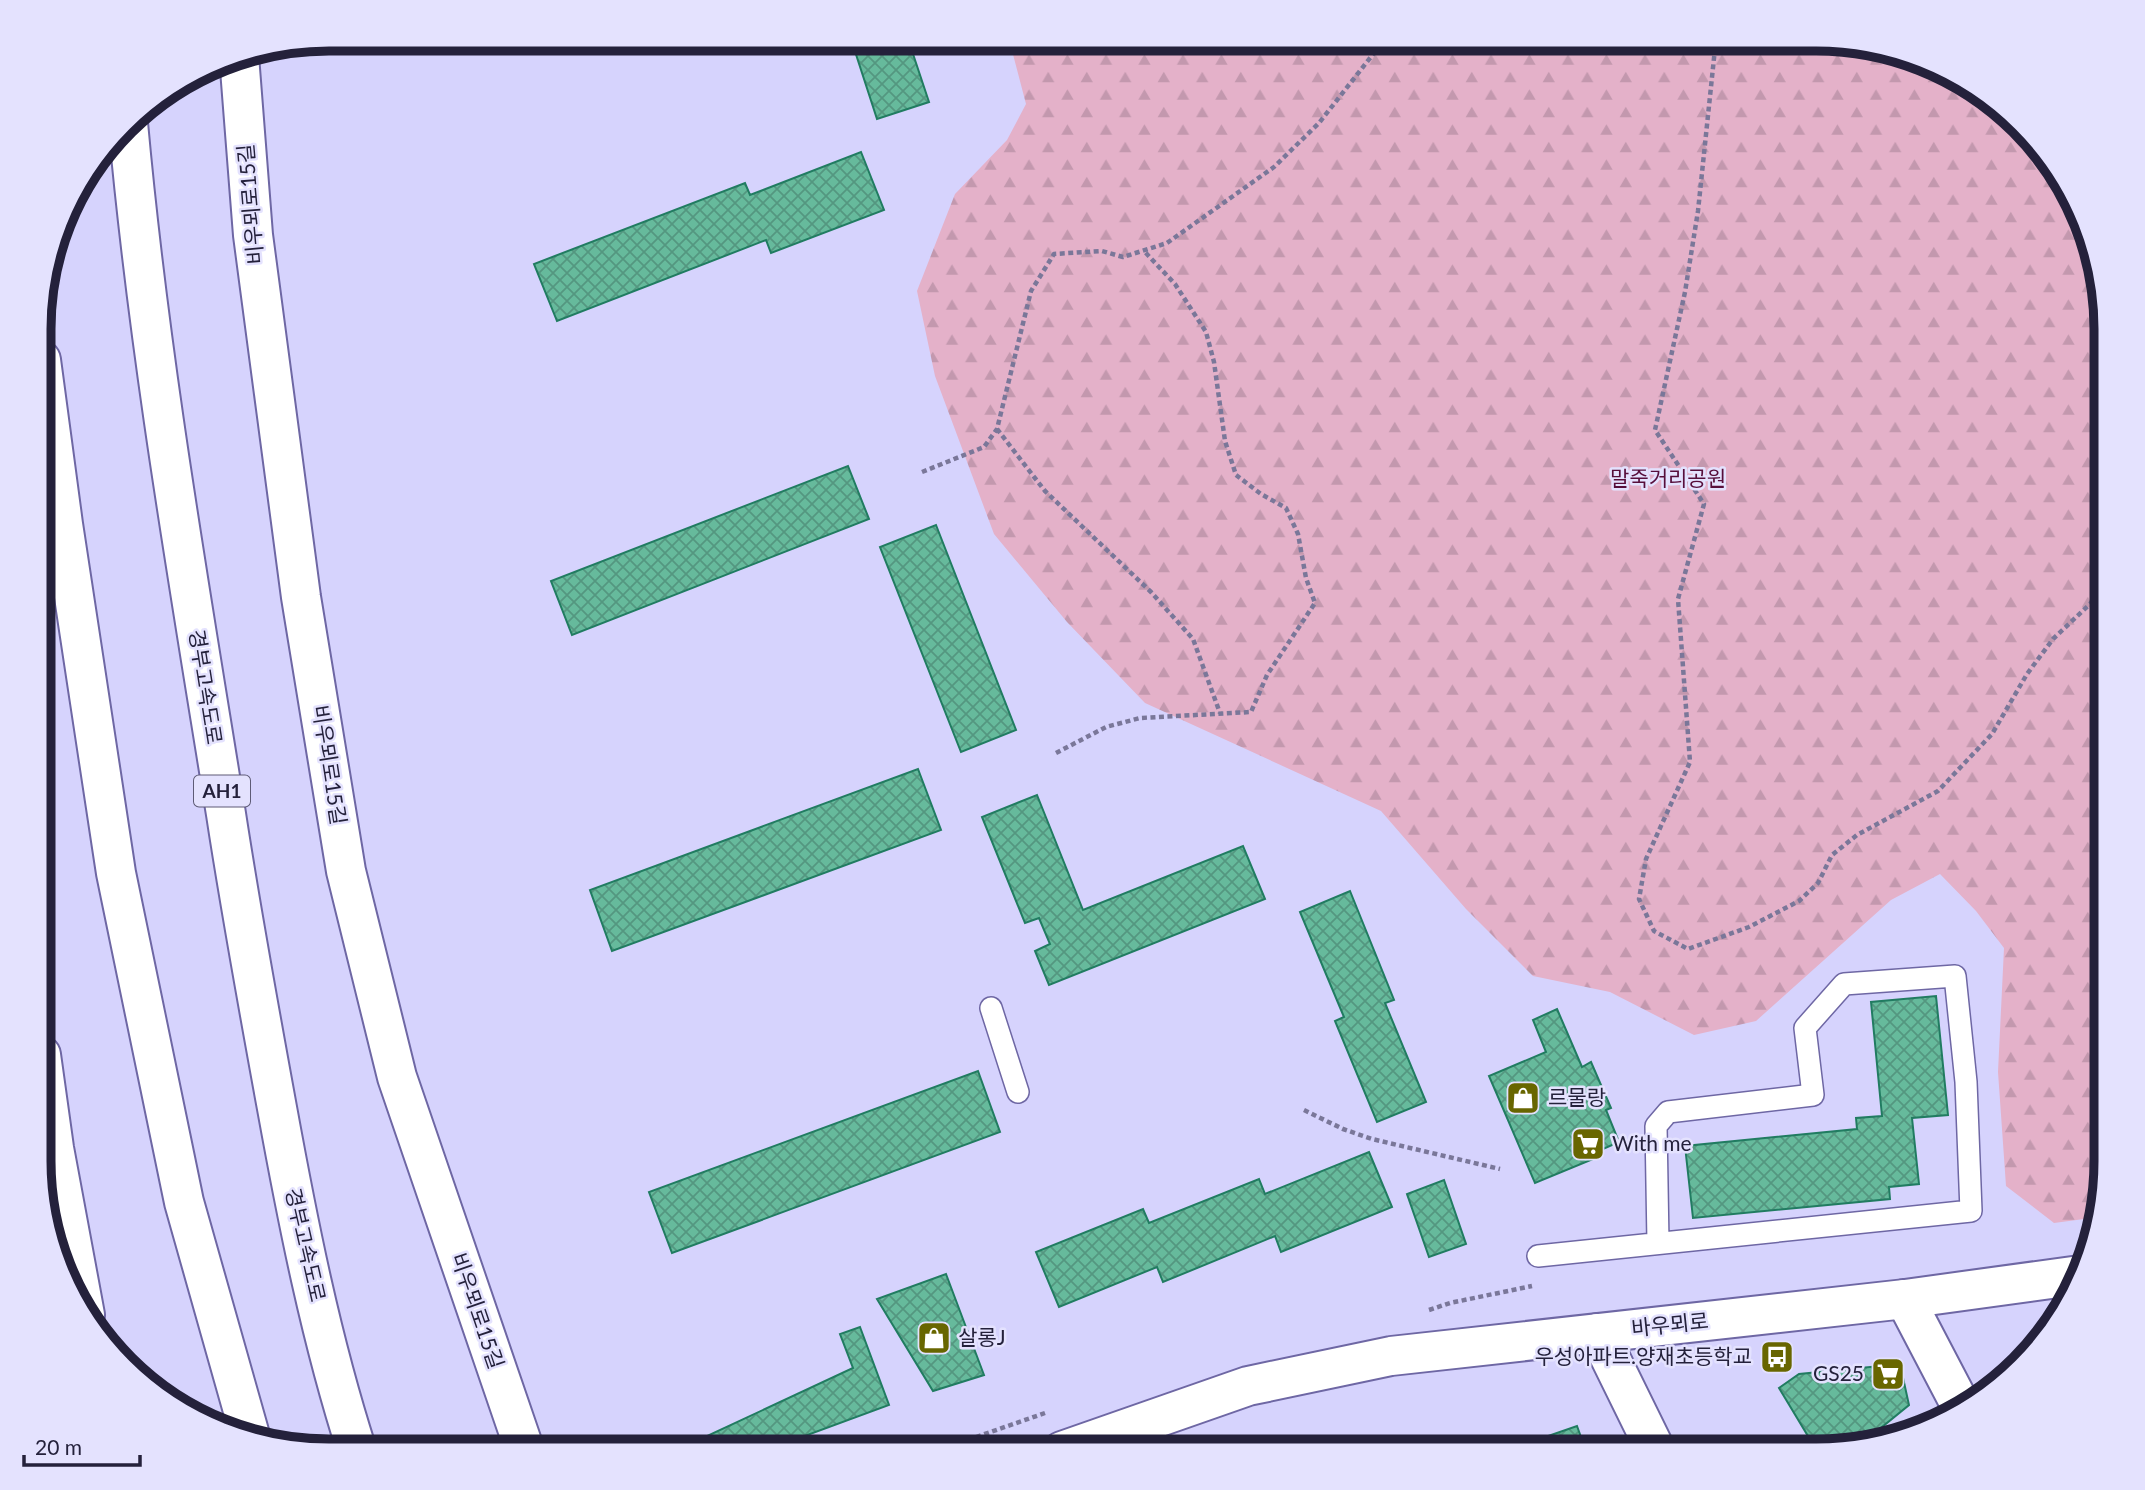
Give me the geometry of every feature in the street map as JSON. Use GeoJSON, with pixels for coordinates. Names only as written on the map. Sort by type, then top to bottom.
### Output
{"type":"FeatureCollection","features":[{"type":"Feature","properties":{"kind":"main road","name":"비우뫼로15길"},"geometry":{"type":"LineString","coordinates":[[240,65],[256,262],[301,597],[346,871],[397,1077],[521,1439]]}},
{"type":"Feature","properties":{"kind":"main road","name":"경부고속도로"},"geometry":{"type":"LineString","coordinates":[[129,135],[137,228],[175,502],[244,929],[297,1215],[341,1400],[353,1439]]}},
{"type":"Feature","properties":{"kind":"main road"},"geometry":{"type":"LineString","coordinates":[[51,434],[116,873],[184,1202],[248,1427]]}},
{"type":"Feature","properties":{"kind":"main road"},"geometry":{"type":"LineString","coordinates":[[51,1127],[79,1285]]}},
{"type":"Feature","properties":{"kind":"main road","name":"바우뫼로"},"geometry":{"type":"LineString","coordinates":[[1096,1439],[1248,1386],[1391,1356],[1905,1298],[2069,1276]]}},
{"type":"Feature","properties":{"kind":"main road"},"geometry":{"type":"LineString","coordinates":[[1905,1298],[1958,1400]]}},
{"type":"Feature","properties":{"kind":"main road"},"geometry":{"type":"LineString","coordinates":[[1598,1333],[1650,1439]]}},
{"type":"Feature","properties":{"kind":"lane"},"geometry":{"type":"LineString","coordinates":[[1538,1256],[1971,1211],[1966,1082],[1955,976],[1844,984],[1805,1028],[1813,1095],[1668,1112],[1656,1126],[1658,1243]]}},
{"type":"Feature","properties":{"kind":"lane"},"geometry":{"type":"LineString","coordinates":[[991,1009],[1018,1093]]}},
{"type":"Feature","properties":{"kind":"path"},"geometry":{"type":"LineString","coordinates":[[922,472],[984,447],[997,429],[1031,290],[1054,254],[1102,251],[1123,257],[1167,243],[1274,167],[1319,122],[1375,51]]}},
{"type":"Feature","properties":{"kind":"path"},"geometry":{"type":"LineString","coordinates":[[1715,51],[1698,211],[1685,292],[1655,430],[1704,504],[1678,598],[1690,762],[1646,859],[1639,899],[1654,931],[1688,949],[1749,927],[1799,901],[1818,883],[1832,855],[1857,835],[1938,791],[1992,734],[2027,674],[2053,639],[2094,599]]}},
{"type":"Feature","properties":{"kind":"path"},"geometry":{"type":"LineString","coordinates":[[1056,753],[1106,727],[1140,718],[1251,712],[1267,676],[1315,603],[1306,578],[1298,534],[1286,508],[1236,475],[1225,441],[1214,362],[1206,332],[1175,284],[1144,251]]}},
{"type":"Feature","properties":{"kind":"path"},"geometry":{"type":"LineString","coordinates":[[997,429],[1045,491],[1151,592],[1193,639],[1220,713]]}},
{"type":"Feature","properties":{"kind":"path"},"geometry":{"type":"LineString","coordinates":[[1304,1110],[1343,1129],[1372,1139],[1500,1168]]}},
{"type":"Feature","properties":{"kind":"green space","name":"말죽거리공원"},"geometry":{"type":"Polygon","coordinates":[[[1012,51],[1835,51],[1888,60],[1939,79],[1986,108],[2013,132],[2037,159],[2066,206],[2085,257],[2094,310],[2094,1180],[2088,1218],[2054,1223],[2006,1186],[1998,1072],[2004,948],[1976,911],[1940,874],[1891,900],[1756,1021],[1694,1035],[1610,992],[1533,976],[1466,909],[1381,811],[1145,703],[1067,622],[994,534],[935,376],[917,291],[955,194],[1007,140],[1026,104],[1012,51]]]}},
{"type":"Feature","properties":{"kind":"building"},"geometry":{"type":"Polygon","coordinates":[[[855,51],[912,51],[929,102],[877,119],[855,51]]]}},
{"type":"Feature","properties":{"kind":"building"},"geometry":{"type":"Polygon","coordinates":[[[861,152],[884,210],[771,253],[766,240],[557,321],[534,264],[745,183],[750,195],[861,152]]]}},
{"type":"Feature","properties":{"kind":"building"},"geometry":{"type":"Polygon","coordinates":[[[848,466],[869,519],[572,635],[551,581],[848,466]]]}},
{"type":"Feature","properties":{"kind":"building"},"geometry":{"type":"Polygon","coordinates":[[[936,525],[1016,730],[961,752],[880,547],[936,525]]]}},
{"type":"Feature","properties":{"kind":"building"},"geometry":{"type":"Polygon","coordinates":[[[918,769],[941,830],[612,951],[590,890],[918,769]]]}},
{"type":"Feature","properties":{"kind":"building"},"geometry":{"type":"Polygon","coordinates":[[[1037,795],[1083,910],[1243,846],[1265,899],[1049,985],[1035,951],[1050,944],[1039,918],[1025,923],[982,817],[1037,795]]]}},
{"type":"Feature","properties":{"kind":"building"},"geometry":{"type":"Polygon","coordinates":[[[1350,891],[1394,1000],[1385,1003],[1426,1102],[1377,1122],[1335,1021],[1344,1017],[1300,912],[1350,891]]]}},
{"type":"Feature","properties":{"kind":"building"},"geometry":{"type":"Polygon","coordinates":[[[1936,996],[1948,1115],[1912,1118],[1919,1184],[1889,1187],[1890,1199],[1693,1218],[1685,1146],[1857,1129],[1856,1118],[1882,1116],[1871,1002],[1936,996]]]}},
{"type":"Feature","properties":{"kind":"building"},"geometry":{"type":"Polygon","coordinates":[[[1557,1009],[1582,1067],[1591,1062],[1611,1108],[1606,1110],[1619,1142],[1596,1152],[1598,1157],[1535,1183],[1489,1076],[1546,1052],[1533,1020],[1557,1009]]]}},
{"type":"Feature","properties":{"kind":"building"},"geometry":{"type":"Polygon","coordinates":[[[978,1071],[1000,1132],[672,1253],[649,1192],[978,1071]]]}},
{"type":"Feature","properties":{"kind":"building"},"geometry":{"type":"Polygon","coordinates":[[[1369,1152],[1392,1207],[1281,1252],[1275,1236],[1163,1282],[1157,1267],[1059,1307],[1036,1252],[1143,1209],[1149,1223],[1259,1179],[1265,1194],[1369,1152]]]}},
{"type":"Feature","properties":{"kind":"building"},"geometry":{"type":"Polygon","coordinates":[[[1444,1180],[1466,1244],[1429,1257],[1407,1194],[1444,1180]]]}},
{"type":"Feature","properties":{"kind":"building"},"geometry":{"type":"Polygon","coordinates":[[[946,1274],[984,1375],[933,1391],[877,1299],[946,1274]]]}},
{"type":"Feature","properties":{"kind":"building"},"geometry":{"type":"Polygon","coordinates":[[[860,1327],[889,1405],[797,1439],[701,1439],[853,1368],[840,1334],[860,1327]]]}},
{"type":"Feature","properties":{"kind":"building"},"geometry":{"type":"Polygon","coordinates":[[[1900,1364],[1909,1405],[1874,1433],[1835,1439],[1810,1439],[1779,1388],[1799,1374],[1900,1364]]]}},
{"type":"Feature","properties":{"kind":"building"},"geometry":{"type":"Polygon","coordinates":[[[1577,1426],[1582,1439],[1540,1439],[1577,1426]]]}},
{"type":"Feature","properties":{"kind":"place","name":"르물랑"},"geometry":{"type":"Point","coordinates":[1523,1098]}},
{"type":"Feature","properties":{"kind":"place","name":"With me"},"geometry":{"type":"Point","coordinates":[1588,1144]}},
{"type":"Feature","properties":{"kind":"place","name":"살롱J"},"geometry":{"type":"Point","coordinates":[934,1338]}},
{"type":"Feature","properties":{"kind":"place","name":"우성아파트.양재초등학교"},"geometry":{"type":"Point","coordinates":[1777,1357]}},
{"type":"Feature","properties":{"kind":"place","name":"GS25"},"geometry":{"type":"Point","coordinates":[1888,1374]}}]}
